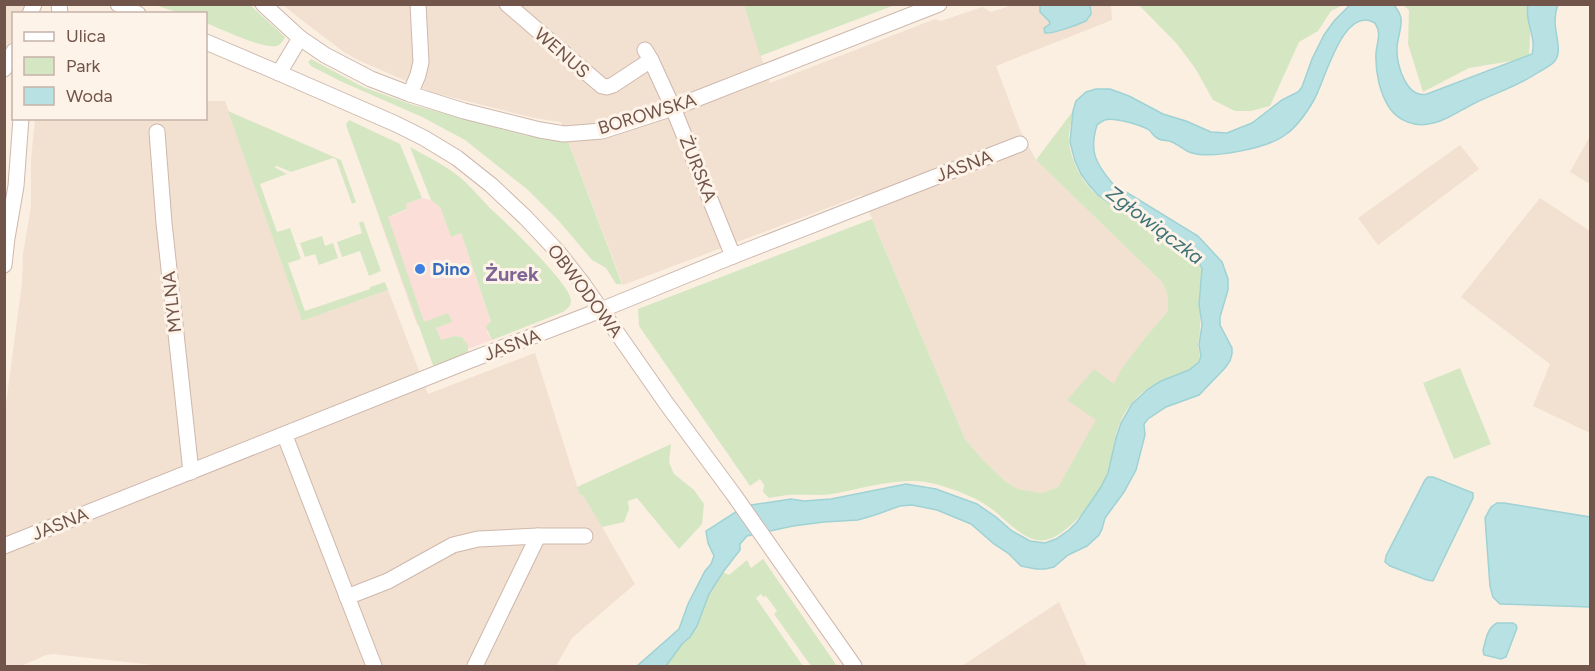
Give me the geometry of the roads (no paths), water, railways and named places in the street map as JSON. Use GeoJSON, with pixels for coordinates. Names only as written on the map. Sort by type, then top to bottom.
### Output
{"type":"FeatureCollection","features":[{"type":"Feature","properties":{"kind":"street"},"geometry":{"type":"LineString","coordinates":[[118,4],[134,12]]}},
{"type":"Feature","properties":{"kind":"street","name":"BOROWSKA"},"geometry":{"type":"LineString","coordinates":[[263,4],[300,38],[325,55],[362,74],[410,94],[464,111],[564,134],[602,131],[673,108],[939,4]]}},
{"type":"Feature","properties":{"kind":"street"},"geometry":{"type":"LineString","coordinates":[[410,94],[421,62],[418,4]]}},
{"type":"Feature","properties":{"kind":"street","name":"WENUS"},"geometry":{"type":"LineString","coordinates":[[507,4],[602,86],[613,86],[648,55]]}},
{"type":"Feature","properties":{"kind":"street"},"geometry":{"type":"LineString","coordinates":[[279,73],[300,38]]}},
{"type":"Feature","properties":{"kind":"street","name":"OBWODOWA"},"geometry":{"type":"LineString","coordinates":[[207,42],[424,138],[457,158],[491,185],[526,218],[558,252],[579,279],[854,666]]}},
{"type":"Feature","properties":{"kind":"street"},"geometry":{"type":"LineString","coordinates":[[4,69],[12,55]]}},
{"type":"Feature","properties":{"kind":"street","name":"ŻURSKA"},"geometry":{"type":"LineString","coordinates":[[648,55],[673,108],[733,256]]}},
{"type":"Feature","properties":{"kind":"street"},"geometry":{"type":"LineString","coordinates":[[4,265],[16,186],[21,120]]}},
{"type":"Feature","properties":{"kind":"street","name":"MYLNA"},"geometry":{"type":"LineString","coordinates":[[157,132],[164,222],[191,472]]}},
{"type":"Feature","properties":{"kind":"street","name":"JASNA"},"geometry":{"type":"LineString","coordinates":[[4,546],[1020,144]]}},
{"type":"Feature","properties":{"kind":"street"},"geometry":{"type":"LineString","coordinates":[[285,436],[374,666]]}},
{"type":"Feature","properties":{"kind":"street"},"geometry":{"type":"LineString","coordinates":[[476,666],[538,536]]}},
{"type":"Feature","properties":{"kind":"street"},"geometry":{"type":"LineString","coordinates":[[347,597],[388,581],[453,545],[478,539],[585,536]]}},
{"type":"Feature","properties":{"kind":"water"},"geometry":{"type":"Polygon","coordinates":[[[1040,5],[1090,5],[1091,14],[1086,21],[1059,31],[1045,33],[1044,28],[1050,24],[1040,12],[1040,5]]]}},
{"type":"Feature","properties":{"kind":"water","name":"Zgłowiączka"},"geometry":{"type":"Polygon","coordinates":[[[1350,5],[1394,5],[1401,20],[1397,49],[1398,63],[1408,86],[1420,94],[1427,94],[1532,54],[1533,41],[1527,11],[1528,5],[1558,5],[1555,22],[1558,54],[1557,58],[1547,67],[1523,81],[1440,121],[1417,124],[1398,117],[1387,104],[1376,68],[1378,31],[1375,23],[1364,20],[1354,24],[1345,34],[1314,100],[1294,128],[1277,140],[1240,151],[1213,155],[1201,154],[1189,152],[1172,142],[1155,137],[1149,130],[1134,124],[1109,119],[1097,125],[1094,142],[1095,156],[1113,184],[1198,236],[1222,262],[1228,279],[1228,290],[1220,325],[1232,348],[1230,361],[1199,395],[1166,407],[1144,424],[1145,435],[1136,470],[1124,492],[1105,518],[1099,535],[1087,546],[1068,555],[1054,567],[1045,569],[1021,566],[971,524],[937,510],[912,505],[900,506],[858,520],[793,526],[747,536],[740,544],[740,550],[709,594],[697,626],[666,666],[637,666],[679,629],[688,604],[714,556],[706,531],[745,506],[791,499],[804,501],[831,499],[906,484],[936,489],[977,504],[1012,531],[1030,541],[1045,543],[1069,530],[1101,487],[1108,473],[1121,423],[1132,404],[1148,389],[1189,370],[1199,362],[1202,325],[1199,304],[1202,269],[1199,262],[1098,195],[1081,174],[1070,142],[1076,101],[1086,92],[1110,89],[1163,114],[1211,132],[1227,133],[1252,123],[1282,100],[1298,92],[1324,35],[1350,5]]]}},
{"type":"Feature","properties":{"kind":"water"},"geometry":{"type":"Polygon","coordinates":[[[1428,477],[1473,493],[1473,498],[1433,581],[1390,566],[1385,562],[1386,556],[1428,477]]]}},
{"type":"Feature","properties":{"kind":"water"},"geometry":{"type":"Polygon","coordinates":[[[1497,503],[1590,517],[1590,607],[1500,604],[1493,597],[1490,586],[1485,518],[1491,507],[1497,503]]]}},
{"type":"Feature","properties":{"kind":"water"},"geometry":{"type":"Polygon","coordinates":[[[1497,623],[1513,623],[1517,628],[1506,657],[1501,659],[1484,655],[1483,650],[1489,631],[1497,623]]]}},
{"type":"Feature","properties":{"kind":"place","name":"Dino"},"geometry":{"type":"Point","coordinates":[420,269]}},
{"type":"Feature","properties":{"kind":"district","name":"Żurek"},"geometry":{"type":"Point","coordinates":[512,274]}}]}
